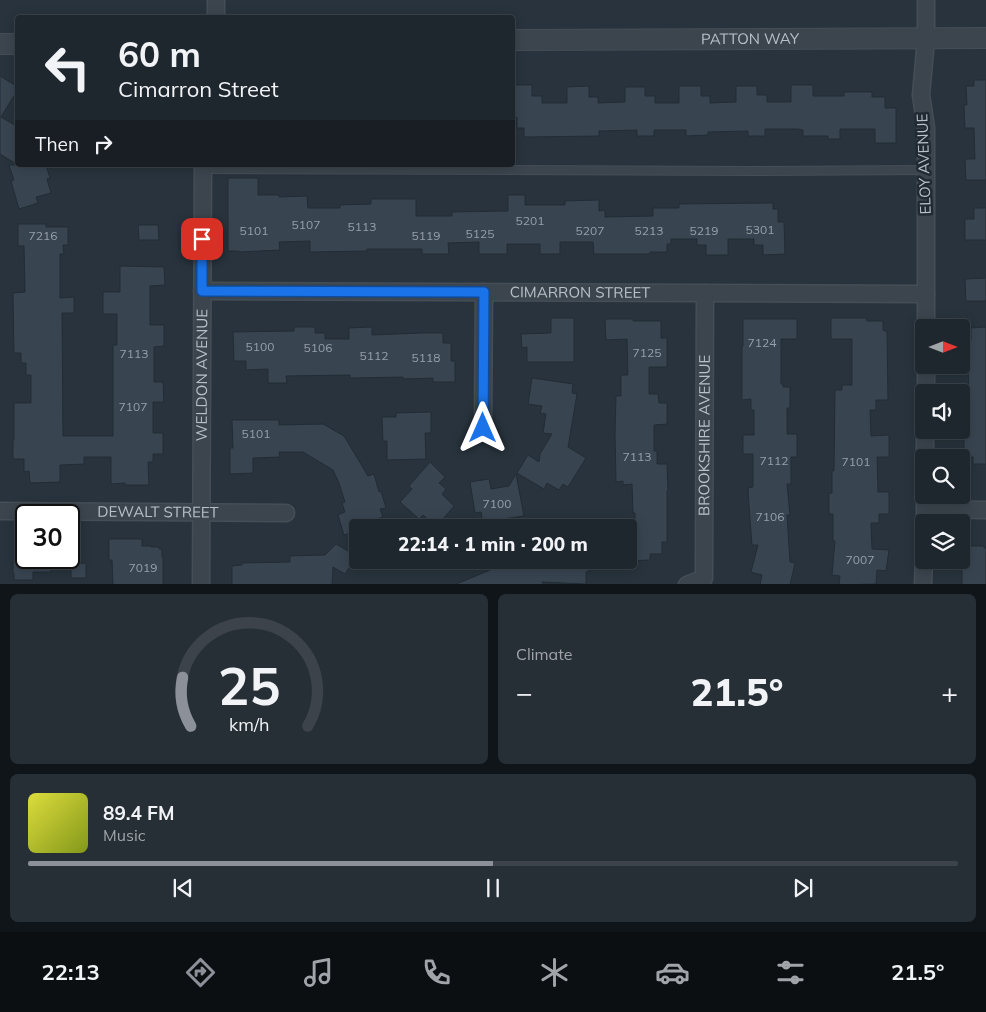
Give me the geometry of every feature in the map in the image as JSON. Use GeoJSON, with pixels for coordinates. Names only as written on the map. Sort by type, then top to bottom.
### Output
{"type":"FeatureCollection","features":[{"type":"Feature","properties":{"kind":"street"},"geometry":{"type":"LineString","coordinates":[[216,0],[216,15]]}},
{"type":"Feature","properties":{"kind":"street","name":"ELOY AVENUE"},"geometry":{"type":"LineString","coordinates":[[926,0],[926,39],[921,96],[926,128],[926,319]]}},
{"type":"Feature","properties":{"kind":"street","name":"PATTON WAY"},"geometry":{"type":"LineString","coordinates":[[515,40],[986,38]]}},
{"type":"Feature","properties":{"kind":"street"},"geometry":{"type":"LineString","coordinates":[[0,44],[15,44]]}},
{"type":"Feature","properties":{"kind":"street","name":"WELDON AVENUE"},"geometry":{"type":"LineString","coordinates":[[201,584],[203,167]]}},
{"type":"Feature","properties":{"kind":"street","name":"CIMARRON STREET"},"geometry":{"type":"LineString","coordinates":[[202,291],[926,294]]}},
{"type":"Feature","properties":{"kind":"street"},"geometry":{"type":"LineString","coordinates":[[483,428],[484,292]]}},
{"type":"Feature","properties":{"kind":"street","name":"BROOKSHIRE AVENUE"},"geometry":{"type":"LineString","coordinates":[[687,584],[704,578],[705,293]]}},
{"type":"Feature","properties":{"kind":"street"},"geometry":{"type":"LineString","coordinates":[[925,509],[986,510]]}},
{"type":"Feature","properties":{"kind":"street","name":"DEWALT STREET"},"geometry":{"type":"LineString","coordinates":[[0,512],[286,513]]}},
{"type":"Feature","properties":{"kind":"street"},"geometry":{"type":"LineString","coordinates":[[923,584],[924,569]]}},
{"type":"Feature","properties":{"kind":"lane"},"geometry":{"type":"LineString","coordinates":[[203,167],[750,171],[926,170]]}},
{"type":"Feature","properties":{"kind":"building"},"geometry":{"type":"Polygon","coordinates":[[[0,76],[15,85],[15,94],[1,117],[15,125],[15,163],[0,154],[0,76]]]}},
{"type":"Feature","properties":{"kind":"building"},"geometry":{"type":"Polygon","coordinates":[[[974,80],[986,80],[986,180],[966,180],[965,159],[975,159],[974,128],[965,128],[964,105],[967,105],[966,86],[974,86],[974,80]]]}},
{"type":"Feature","properties":{"kind":"building"},"geometry":{"type":"Polygon","coordinates":[[[515,85],[532,85],[532,96],[542,96],[542,103],[567,103],[567,87],[589,86],[589,97],[598,97],[598,103],[625,102],[625,87],[645,87],[645,96],[655,96],[655,103],[679,103],[679,86],[701,86],[701,96],[710,96],[710,103],[736,102],[736,86],[757,86],[757,95],[767,95],[767,102],[791,102],[791,85],[813,85],[813,96],[844,96],[844,92],[872,92],[872,97],[885,97],[885,108],[896,108],[896,143],[875,143],[875,129],[840,129],[840,139],[828,139],[828,136],[803,136],[803,130],[798,129],[765,129],[765,136],[748,136],[748,131],[708,132],[708,135],[686,136],[686,130],[654,130],[654,136],[637,136],[637,130],[599,131],[599,136],[524,137],[524,128],[517,128],[517,117],[515,117],[515,85]]]}},
{"type":"Feature","properties":{"kind":"building"},"geometry":{"type":"Polygon","coordinates":[[[9,165],[15,165],[15,167],[47,167],[50,178],[47,179],[51,193],[36,197],[38,203],[19,209],[11,181],[14,180],[9,165]]]}},
{"type":"Feature","properties":{"kind":"building"},"geometry":{"type":"Polygon","coordinates":[[[228,178],[258,178],[258,195],[279,195],[279,197],[307,196],[308,208],[340,208],[340,205],[371,204],[371,199],[416,199],[416,216],[452,216],[452,212],[508,211],[508,195],[525,195],[525,205],[565,205],[565,201],[599,200],[599,211],[605,210],[605,217],[653,216],[653,208],[679,208],[679,204],[773,203],[773,209],[778,209],[778,222],[784,222],[785,254],[763,255],[763,245],[754,245],[754,239],[728,239],[728,255],[706,255],[706,245],[697,245],[697,239],[671,239],[671,244],[667,244],[667,252],[650,252],[650,254],[594,254],[593,242],[560,242],[560,254],[540,254],[540,244],[507,244],[507,254],[479,254],[479,242],[448,243],[449,254],[422,254],[422,249],[310,252],[310,241],[279,242],[280,250],[228,251],[228,178]]]}},
{"type":"Feature","properties":{"kind":"building"},"geometry":{"type":"Polygon","coordinates":[[[974,208],[986,208],[986,240],[965,240],[965,219],[974,219],[974,208]]]}},
{"type":"Feature","properties":{"kind":"building"},"geometry":{"type":"Polygon","coordinates":[[[18,224],[46,224],[46,227],[68,227],[68,245],[63,245],[64,254],[60,254],[60,298],[74,297],[74,313],[62,313],[63,436],[113,436],[113,345],[117,345],[117,314],[103,314],[103,292],[120,292],[120,266],[164,267],[165,285],[150,286],[150,325],[164,325],[164,346],[154,347],[154,382],[163,382],[164,402],[153,402],[153,433],[163,433],[163,454],[153,454],[153,462],[148,462],[149,485],[111,484],[111,457],[84,457],[84,464],[60,465],[60,482],[30,483],[29,471],[24,472],[24,459],[13,459],[14,403],[31,403],[31,375],[26,375],[26,363],[21,363],[21,353],[14,353],[13,293],[25,292],[24,246],[18,246],[18,224]]]}},
{"type":"Feature","properties":{"kind":"building"},"geometry":{"type":"Polygon","coordinates":[[[138,225],[158,225],[159,240],[139,240],[138,225]]]}},
{"type":"Feature","properties":{"kind":"building"},"geometry":{"type":"Polygon","coordinates":[[[986,278],[986,301],[966,301],[965,279],[986,278]]]}},
{"type":"Feature","properties":{"kind":"building"},"geometry":{"type":"Polygon","coordinates":[[[551,318],[574,318],[574,362],[527,362],[527,347],[522,348],[521,334],[551,333],[551,318]]]}},
{"type":"Feature","properties":{"kind":"building"},"geometry":{"type":"Polygon","coordinates":[[[831,318],[866,318],[867,321],[883,321],[883,330],[887,332],[888,400],[876,400],[876,410],[870,410],[871,436],[889,435],[889,457],[877,457],[878,492],[889,492],[889,514],[879,514],[879,523],[871,523],[872,549],[889,550],[886,571],[877,570],[876,584],[839,584],[840,576],[832,575],[835,541],[833,541],[833,514],[829,514],[829,493],[832,493],[832,471],[834,471],[835,390],[842,390],[842,385],[852,385],[852,339],[831,339],[831,318]]]}},
{"type":"Feature","properties":{"kind":"building"},"geometry":{"type":"Polygon","coordinates":[[[605,319],[661,321],[661,338],[667,338],[667,367],[649,367],[649,394],[658,394],[659,403],[667,403],[667,424],[654,425],[654,451],[657,451],[657,464],[667,464],[668,491],[667,542],[662,542],[662,554],[650,554],[650,560],[637,561],[637,519],[635,519],[635,513],[633,513],[632,484],[623,485],[623,481],[616,482],[616,396],[621,396],[621,375],[628,375],[627,339],[606,340],[605,319]]]}},
{"type":"Feature","properties":{"kind":"building"},"geometry":{"type":"Polygon","coordinates":[[[743,319],[797,319],[797,339],[781,339],[781,384],[783,384],[783,387],[790,387],[790,408],[787,408],[787,434],[797,434],[797,457],[791,457],[791,484],[787,484],[790,515],[787,515],[790,562],[795,563],[790,584],[760,584],[762,575],[751,572],[758,545],[752,545],[748,488],[753,487],[753,454],[743,454],[743,435],[754,435],[754,410],[751,410],[751,399],[742,400],[743,319]]]}},
{"type":"Feature","properties":{"kind":"building"},"geometry":{"type":"Polygon","coordinates":[[[294,327],[315,327],[315,333],[325,333],[325,339],[349,339],[349,328],[372,327],[372,335],[443,333],[443,343],[451,344],[451,361],[455,361],[455,382],[433,382],[433,378],[350,378],[350,375],[286,376],[287,383],[268,383],[268,369],[246,370],[246,361],[234,361],[233,332],[294,331],[294,327]]]}},
{"type":"Feature","properties":{"kind":"building"},"geometry":{"type":"Polygon","coordinates":[[[986,327],[986,464],[973,464],[973,457],[970,457],[970,449],[964,449],[964,439],[970,439],[968,374],[970,374],[971,328],[986,327]]]}},
{"type":"Feature","properties":{"kind":"building"},"geometry":{"type":"Polygon","coordinates":[[[532,378],[573,384],[572,393],[577,394],[568,447],[586,458],[568,487],[563,484],[559,490],[547,483],[544,489],[517,473],[528,455],[539,462],[540,454],[552,434],[543,433],[546,414],[540,413],[542,406],[528,404],[532,378]]]}},
{"type":"Feature","properties":{"kind":"building"},"geometry":{"type":"Polygon","coordinates":[[[431,412],[431,433],[425,433],[426,459],[387,460],[387,441],[383,441],[382,417],[396,417],[396,413],[431,412]]]}},
{"type":"Feature","properties":{"kind":"building"},"geometry":{"type":"Polygon","coordinates":[[[232,420],[279,420],[279,425],[323,424],[344,436],[368,476],[374,474],[386,508],[380,509],[383,517],[376,519],[349,519],[349,533],[344,535],[338,515],[345,512],[342,503],[345,502],[333,470],[303,452],[279,452],[280,457],[253,458],[253,473],[230,474],[230,448],[233,448],[232,420]]]}},
{"type":"Feature","properties":{"kind":"building"},"geometry":{"type":"Polygon","coordinates":[[[430,462],[445,477],[439,483],[446,489],[442,494],[454,506],[443,519],[427,519],[423,515],[419,519],[400,502],[412,489],[409,486],[430,462]]]}},
{"type":"Feature","properties":{"kind":"building"},"geometry":{"type":"Polygon","coordinates":[[[516,474],[524,516],[482,519],[481,512],[475,513],[470,482],[489,479],[491,489],[509,486],[516,474]]]}},
{"type":"Feature","properties":{"kind":"building"},"geometry":{"type":"Polygon","coordinates":[[[109,539],[142,539],[142,546],[159,547],[159,549],[162,549],[163,584],[113,584],[112,560],[109,560],[109,539]]]}},
{"type":"Feature","properties":{"kind":"building"},"geometry":{"type":"Polygon","coordinates":[[[336,544],[349,551],[349,568],[345,574],[333,567],[332,584],[232,584],[232,566],[242,565],[242,563],[290,562],[290,556],[325,555],[336,544]]]}},
{"type":"Feature","properties":{"kind":"building"},"geometry":{"type":"Polygon","coordinates":[[[970,546],[984,546],[986,548],[986,584],[962,584],[962,569],[970,569],[970,546]]]}},
{"type":"Feature","properties":{"kind":"building"},"geometry":{"type":"Polygon","coordinates":[[[13,559],[15,559],[15,569],[51,569],[51,572],[33,572],[33,580],[14,580],[13,559]]]}},
{"type":"Feature","properties":{"kind":"building"},"geometry":{"type":"Polygon","coordinates":[[[80,563],[86,563],[86,578],[71,578],[71,569],[80,569],[80,563]]]}},
{"type":"Feature","properties":{"kind":"building"},"geometry":{"type":"Polygon","coordinates":[[[492,569],[593,569],[586,572],[586,584],[542,582],[543,584],[456,584],[492,569]]]}},
{"type":"Feature","properties":{"kind":"route"},"geometry":{"type":"LineString","coordinates":[[202,239],[202,291],[484,292],[483,428]]}}]}
